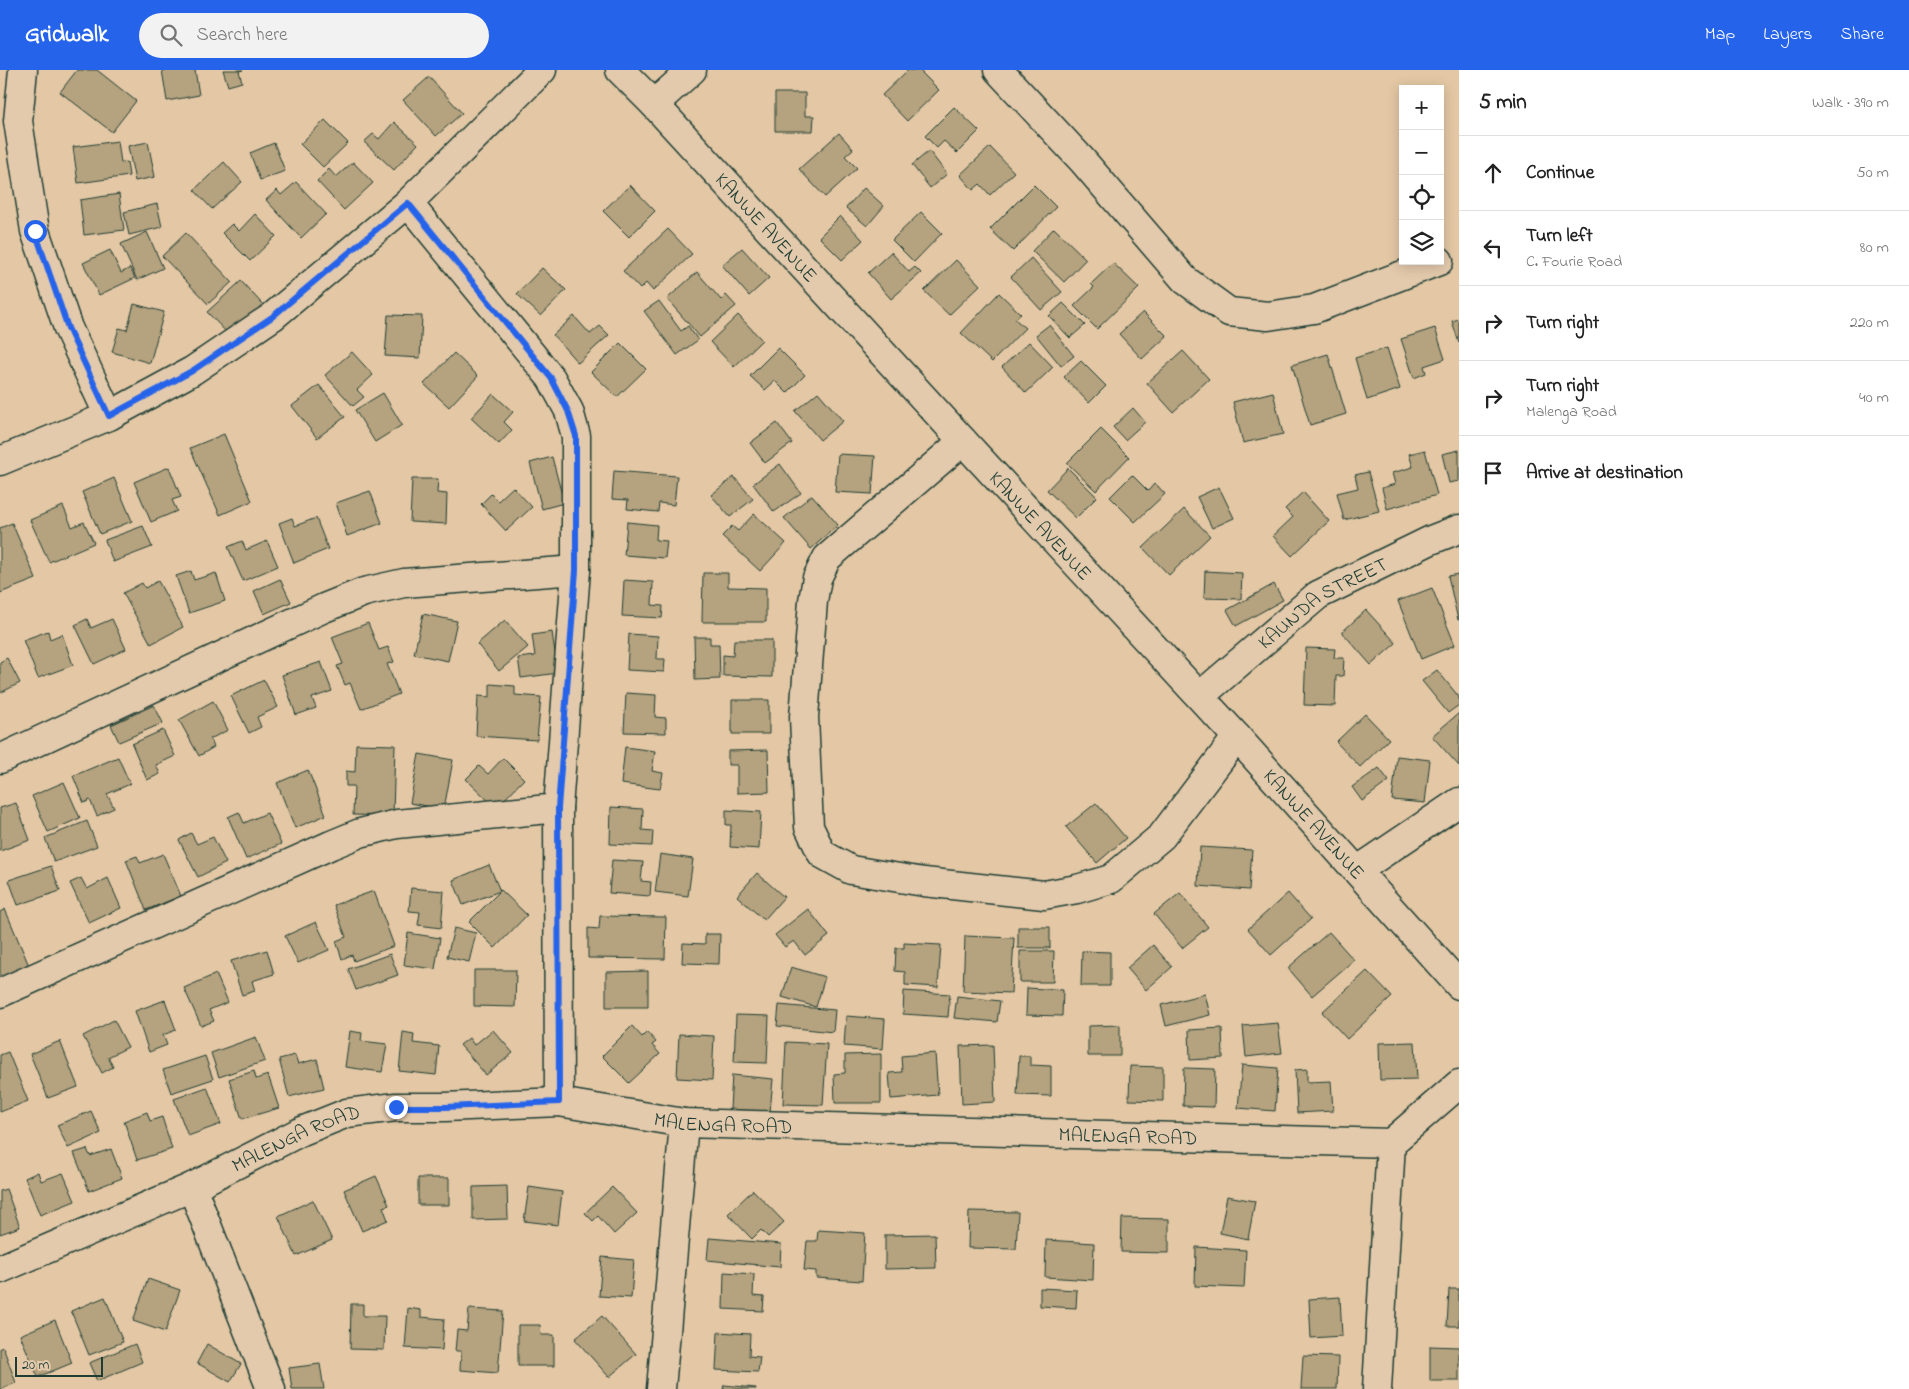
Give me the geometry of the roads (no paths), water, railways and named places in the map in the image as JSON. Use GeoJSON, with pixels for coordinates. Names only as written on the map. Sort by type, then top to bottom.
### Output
{"type":"FeatureCollection","features":[{"type":"Feature","properties":{"kind":"street"},"geometry":{"type":"LineString","coordinates":[[23,70],[18,122],[35,231],[68,328],[109,416]]}},
{"type":"Feature","properties":{"kind":"street"},"geometry":{"type":"LineString","coordinates":[[0,461],[109,416],[192,371],[272,317],[408,203],[542,70]]}},
{"type":"Feature","properties":{"kind":"street","name":"KANWE AVENUE"},"geometry":{"type":"LineString","coordinates":[[620,70],[654,104],[1200,696],[1358,870],[1459,985]]}},
{"type":"Feature","properties":{"kind":"street"},"geometry":{"type":"LineString","coordinates":[[654,104],[692,70]]}},
{"type":"Feature","properties":{"kind":"street"},"geometry":{"type":"LineString","coordinates":[[998,70],[1082,160],[1185,280],[1229,312],[1268,316],[1314,309],[1429,265]]}},
{"type":"Feature","properties":{"kind":"street"},"geometry":{"type":"LineString","coordinates":[[408,203],[551,378],[568,411],[576,436],[576,570],[558,808],[559,1102]]}},
{"type":"Feature","properties":{"kind":"street"},"geometry":{"type":"LineString","coordinates":[[1444,259],[1459,254]]}},
{"type":"Feature","properties":{"kind":"street"},"geometry":{"type":"LineString","coordinates":[[963,441],[827,558],[817,578],[813,601],[804,717],[809,828],[822,854],[851,870],[924,882],[1044,895],[1078,889],[1111,879],[1162,836],[1237,737]]}},
{"type":"Feature","properties":{"kind":"street","name":"KAUNDA STREET"},"geometry":{"type":"LineString","coordinates":[[1200,696],[1318,595],[1431,540],[1459,529]]}},
{"type":"Feature","properties":{"kind":"street"},"geometry":{"type":"LineString","coordinates":[[0,759],[324,608],[364,592],[404,583],[576,570]]}},
{"type":"Feature","properties":{"kind":"street"},"geometry":{"type":"LineString","coordinates":[[1358,870],[1459,802]]}},
{"type":"Feature","properties":{"kind":"street"},"geometry":{"type":"LineString","coordinates":[[0,994],[360,833],[397,824],[558,808]]}},
{"type":"Feature","properties":{"kind":"street"},"geometry":{"type":"LineString","coordinates":[[1377,1389],[1391,1143],[1459,1084]]}},
{"type":"Feature","properties":{"kind":"street","name":"MALENGA ROAD"},"geometry":{"type":"LineString","coordinates":[[0,1269],[192,1187],[302,1130],[347,1113],[396,1107],[445,1107],[559,1102],[684,1122],[1391,1143]]}},
{"type":"Feature","properties":{"kind":"street"},"geometry":{"type":"LineString","coordinates":[[661,1389],[684,1122]]}},
{"type":"Feature","properties":{"kind":"street"},"geometry":{"type":"LineString","coordinates":[[192,1187],[272,1389]]}}]}
